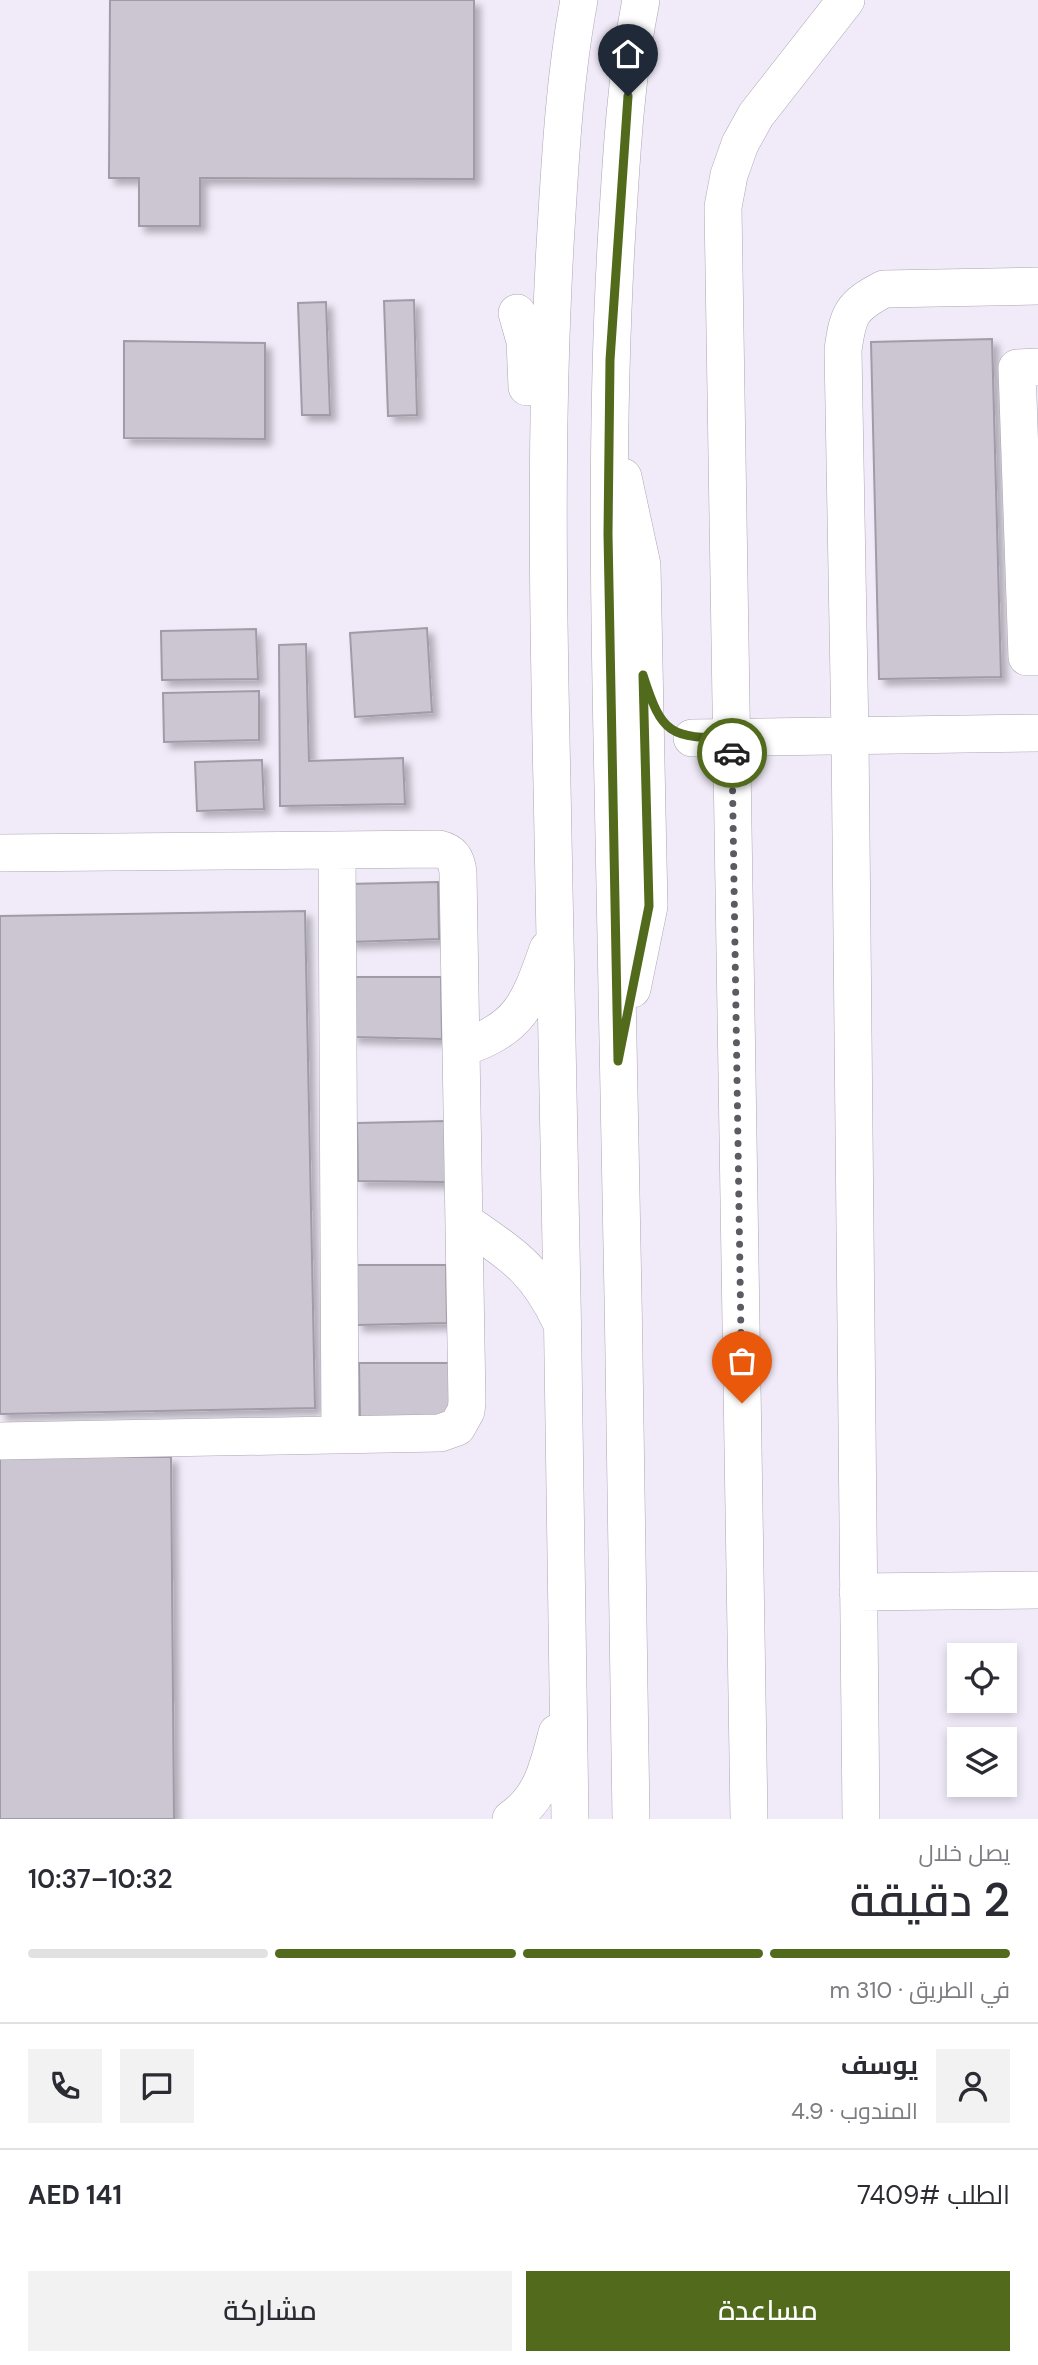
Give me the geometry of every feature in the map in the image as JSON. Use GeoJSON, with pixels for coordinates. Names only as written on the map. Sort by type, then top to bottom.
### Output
{"type":"FeatureCollection","features":[{"type":"Feature","properties":{"kind":"street"},"geometry":{"type":"LineString","coordinates":[[570,1819],[564,1327],[547,534],[549,358],[559,181],[572,36],[579,0]]}},
{"type":"Feature","properties":{"kind":"street"},"geometry":{"type":"LineString","coordinates":[[631,1819],[608,534],[610,360],[621,172],[632,46],[641,0]]}},
{"type":"Feature","properties":{"kind":"street"},"geometry":{"type":"LineString","coordinates":[[749,1819],[723,207],[736,154],[756,115],[846,0]]}},
{"type":"Feature","properties":{"kind":"street"},"geometry":{"type":"LineString","coordinates":[[860,1819],[850,736],[843,350],[847,321],[862,300],[884,289],[1038,286]]}},
{"type":"Feature","properties":{"kind":"street"},"geometry":{"type":"LineString","coordinates":[[517,313],[525,341],[526,382],[547,534]]}},
{"type":"Feature","properties":{"kind":"street"},"geometry":{"type":"LineString","coordinates":[[1038,367],[1017,368],[1027,657],[1038,657]]}},
{"type":"Feature","properties":{"kind":"street"},"geometry":{"type":"LineString","coordinates":[[609,414],[642,565],[649,906],[618,1061]]}},
{"type":"Feature","properties":{"kind":"street"},"geometry":{"type":"LineString","coordinates":[[643,675],[653,707],[667,727],[692,738],[1038,733]]}},
{"type":"Feature","properties":{"kind":"street"},"geometry":{"type":"LineString","coordinates":[[647,812],[656,773],[669,752],[692,738]]}},
{"type":"Feature","properties":{"kind":"street"},"geometry":{"type":"LineString","coordinates":[[0,853],[439,849],[453,856],[458,873],[467,1411],[463,1420],[450,1431],[440,1433],[0,1441]]}},
{"type":"Feature","properties":{"kind":"street"},"geometry":{"type":"LineString","coordinates":[[337,852],[340,1434]]}},
{"type":"Feature","properties":{"kind":"street"},"geometry":{"type":"LineString","coordinates":[[461,1048],[488,1038],[506,1027],[517,1016],[534,988],[555,928]]}},
{"type":"Feature","properties":{"kind":"street"},"geometry":{"type":"LineString","coordinates":[[464,1221],[509,1251],[531,1272],[550,1298],[564,1327]]}},
{"type":"Feature","properties":{"kind":"street"},"geometry":{"type":"LineString","coordinates":[[858,1592],[1038,1590]]}},
{"type":"Feature","properties":{"kind":"street"},"geometry":{"type":"LineString","coordinates":[[511,1819],[530,1802],[545,1777],[568,1688]]}},
{"type":"Feature","properties":{"kind":"building"},"geometry":{"type":"Polygon","coordinates":[[[110,0],[474,0],[474,179],[200,178],[200,226],[139,226],[139,178],[109,178],[110,0]]]}},
{"type":"Feature","properties":{"kind":"building"},"geometry":{"type":"Polygon","coordinates":[[[414,300],[417,415],[388,416],[384,301],[414,300]]]}},
{"type":"Feature","properties":{"kind":"building"},"geometry":{"type":"Polygon","coordinates":[[[326,302],[330,415],[302,415],[298,303],[326,302]]]}},
{"type":"Feature","properties":{"kind":"building"},"geometry":{"type":"Polygon","coordinates":[[[992,339],[1001,677],[879,679],[871,342],[992,339]]]}},
{"type":"Feature","properties":{"kind":"building"},"geometry":{"type":"Polygon","coordinates":[[[124,341],[265,343],[265,439],[124,438],[124,341]]]}},
{"type":"Feature","properties":{"kind":"building"},"geometry":{"type":"Polygon","coordinates":[[[427,628],[432,712],[355,717],[350,633],[427,628]]]}},
{"type":"Feature","properties":{"kind":"building"},"geometry":{"type":"Polygon","coordinates":[[[256,629],[258,679],[162,680],[161,631],[256,629]]]}},
{"type":"Feature","properties":{"kind":"building"},"geometry":{"type":"Polygon","coordinates":[[[306,644],[309,761],[403,758],[405,804],[280,806],[279,645],[306,644]]]}},
{"type":"Feature","properties":{"kind":"building"},"geometry":{"type":"Polygon","coordinates":[[[259,691],[259,740],[164,742],[163,693],[259,691]]]}},
{"type":"Feature","properties":{"kind":"building"},"geometry":{"type":"Polygon","coordinates":[[[262,760],[264,809],[197,811],[195,762],[262,760]]]}},
{"type":"Feature","properties":{"kind":"building"},"geometry":{"type":"Polygon","coordinates":[[[438,882],[439,939],[349,942],[347,884],[438,882]]]}},
{"type":"Feature","properties":{"kind":"building"},"geometry":{"type":"Polygon","coordinates":[[[305,911],[315,1408],[0,1414],[0,916],[305,911]]]}},
{"type":"Feature","properties":{"kind":"building"},"geometry":{"type":"Polygon","coordinates":[[[351,977],[441,977],[442,1039],[352,1037],[351,977]]]}},
{"type":"Feature","properties":{"kind":"building"},"geometry":{"type":"Polygon","coordinates":[[[447,1121],[448,1182],[358,1181],[357,1123],[447,1121]]]}},
{"type":"Feature","properties":{"kind":"building"},"geometry":{"type":"Polygon","coordinates":[[[356,1265],[446,1265],[447,1323],[357,1325],[356,1265]]]}},
{"type":"Feature","properties":{"kind":"building"},"geometry":{"type":"Polygon","coordinates":[[[359,1363],[449,1363],[450,1423],[360,1424],[359,1363]]]}},
{"type":"Feature","properties":{"kind":"building"},"geometry":{"type":"Polygon","coordinates":[[[0,1457],[171,1457],[174,1819],[0,1819],[0,1457]]]}},
{"type":"Feature","properties":{"kind":"way so far"},"geometry":{"type":"LineString","coordinates":[[732,753],[742,1403]]}},
{"type":"Feature","properties":{"kind":"route"},"geometry":{"type":"LineString","coordinates":[[628,96],[610,360],[608,534],[618,1061],[649,906],[643,675],[653,707],[667,727],[692,738],[732,738],[732,753]]}}]}
